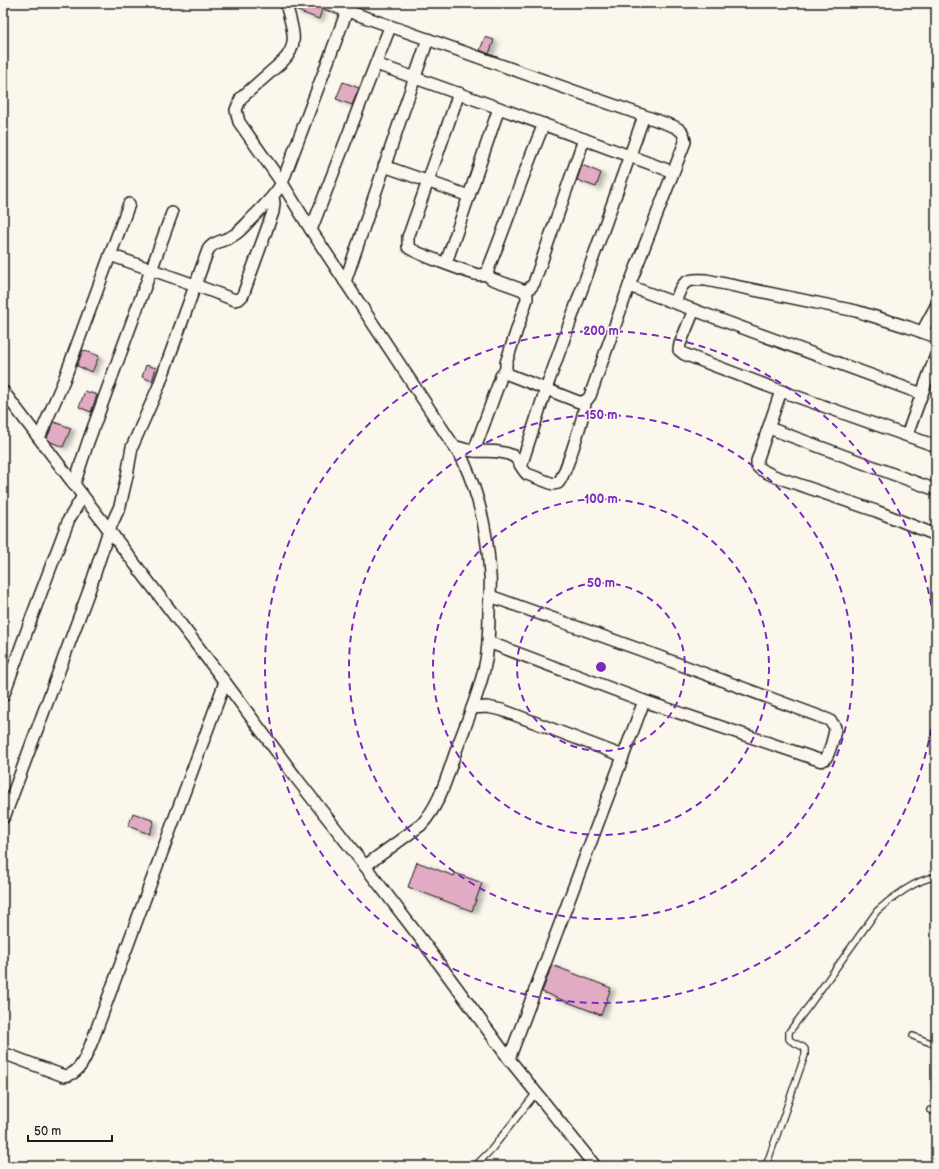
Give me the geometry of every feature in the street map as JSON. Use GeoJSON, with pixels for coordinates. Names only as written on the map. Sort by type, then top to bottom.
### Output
{"type":"FeatureCollection","features":[{"type":"Feature","properties":{"kind":"street"},"geometry":{"type":"LineString","coordinates":[[286,3],[294,35],[292,50],[283,61],[241,98],[236,110],[238,122],[282,183],[311,230],[463,460],[470,475],[477,499],[484,530],[490,576],[488,642],[485,666],[472,708],[434,809],[427,819],[414,831],[365,866]]}},
{"type":"Feature","properties":{"kind":"street"},"geometry":{"type":"LineString","coordinates":[[325,3],[679,128],[685,135],[685,142],[629,286],[590,396],[585,401],[579,402],[510,375],[505,371]]}},
{"type":"Feature","properties":{"kind":"street"},"geometry":{"type":"LineString","coordinates":[[3,818],[28,757],[90,588],[109,530],[120,506],[132,447],[158,388],[210,247],[235,235],[273,197],[282,183],[347,12]]}},
{"type":"Feature","properties":{"kind":"street"},"geometry":{"type":"LineString","coordinates":[[311,230],[390,27]]}},
{"type":"Feature","properties":{"kind":"street"},"geometry":{"type":"LineString","coordinates":[[345,282],[428,39]]}},
{"type":"Feature","properties":{"kind":"street"},"geometry":{"type":"LineString","coordinates":[[376,64],[673,172]]}},
{"type":"Feature","properties":{"kind":"street"},"geometry":{"type":"LineString","coordinates":[[459,93],[408,237],[408,247],[416,252],[473,273],[488,274],[492,279],[523,290],[527,295],[506,363],[505,371],[501,376],[474,451]]}},
{"type":"Feature","properties":{"kind":"street"},"geometry":{"type":"LineString","coordinates":[[446,263],[500,108]]}},
{"type":"Feature","properties":{"kind":"street"},"geometry":{"type":"LineString","coordinates":[[521,466],[546,389],[644,116]]}},
{"type":"Feature","properties":{"kind":"street"},"geometry":{"type":"LineString","coordinates":[[488,274],[544,124]]}},
{"type":"Feature","properties":{"kind":"street"},"geometry":{"type":"LineString","coordinates":[[525,292],[532,287],[534,283],[584,139]]}},
{"type":"Feature","properties":{"kind":"street"},"geometry":{"type":"LineString","coordinates":[[384,166],[469,196]]}},
{"type":"Feature","properties":{"kind":"street"},"geometry":{"type":"LineString","coordinates":[[110,255],[235,300],[239,299],[241,298],[273,212],[273,197]]}},
{"type":"Feature","properties":{"kind":"street"},"geometry":{"type":"LineString","coordinates":[[39,438],[64,380],[88,318],[129,204]]}},
{"type":"Feature","properties":{"kind":"street"},"geometry":{"type":"LineString","coordinates":[[74,485],[88,442],[172,213]]}},
{"type":"Feature","properties":{"kind":"street"},"geometry":{"type":"LineString","coordinates":[[675,303],[680,290],[687,281],[693,279],[706,280],[856,311],[901,324],[936,337]]}},
{"type":"Feature","properties":{"kind":"street"},"geometry":{"type":"LineString","coordinates":[[629,286],[922,394]]}},
{"type":"Feature","properties":{"kind":"street"},"geometry":{"type":"LineString","coordinates":[[922,332],[936,306]]}},
{"type":"Feature","properties":{"kind":"street"},"geometry":{"type":"LineString","coordinates":[[694,310],[680,344],[680,350],[684,354],[781,391],[936,446]]}},
{"type":"Feature","properties":{"kind":"street"},"geometry":{"type":"LineString","coordinates":[[907,435],[936,355]]}},
{"type":"Feature","properties":{"kind":"street"},"geometry":{"type":"LineString","coordinates":[[3,391],[297,779],[424,942],[509,1058],[595,1166]]}},
{"type":"Feature","properties":{"kind":"street"},"geometry":{"type":"LineString","coordinates":[[781,391],[757,460],[760,469],[766,473],[876,511],[936,535]]}},
{"type":"Feature","properties":{"kind":"street"},"geometry":{"type":"LineString","coordinates":[[454,446],[474,451],[510,455],[516,458],[523,471],[530,476],[553,484],[558,484],[568,462],[583,414],[585,401]]}},
{"type":"Feature","properties":{"kind":"street"},"geometry":{"type":"LineString","coordinates":[[769,428],[936,490]]}},
{"type":"Feature","properties":{"kind":"street"},"geometry":{"type":"LineString","coordinates":[[3,696],[69,519],[83,496]]}},
{"type":"Feature","properties":{"kind":"street"},"geometry":{"type":"LineString","coordinates":[[488,642],[644,701],[822,761],[827,757],[830,751],[835,727],[833,723],[824,718],[490,596]]}},
{"type":"Feature","properties":{"kind":"street"},"geometry":{"type":"LineString","coordinates":[[3,1054],[64,1076],[68,1076],[76,1072],[81,1064],[93,1039],[225,682]]}},
{"type":"Feature","properties":{"kind":"street"},"geometry":{"type":"LineString","coordinates":[[509,1058],[644,701]]}},
{"type":"Feature","properties":{"kind":"street"},"geometry":{"type":"LineString","coordinates":[[472,708],[487,707],[498,709],[623,756]]}},
{"type":"Feature","properties":{"kind":"lane"},"geometry":{"type":"LineString","coordinates":[[766,1166],[805,1055],[804,1047],[789,1039],[789,1032],[885,903],[917,882],[930,877],[936,877]]}},
{"type":"Feature","properties":{"kind":"lane"},"geometry":{"type":"LineString","coordinates":[[913,1036],[936,1045]]}},
{"type":"Feature","properties":{"kind":"lane"},"geometry":{"type":"LineString","coordinates":[[475,1166],[491,1150],[536,1093]]}},
{"type":"Feature","properties":{"kind":"building"},"geometry":{"type":"Polygon","coordinates":[[[293,3],[307,3],[322,9],[319,19],[295,10],[293,3]]]}},
{"type":"Feature","properties":{"kind":"building"},"geometry":{"type":"Polygon","coordinates":[[[485,37],[494,40],[489,54],[480,50],[485,37]]]}},
{"type":"Feature","properties":{"kind":"building"},"geometry":{"type":"Polygon","coordinates":[[[343,82],[359,88],[352,105],[336,99],[343,82]]]}},
{"type":"Feature","properties":{"kind":"building"},"geometry":{"type":"Polygon","coordinates":[[[582,165],[601,173],[596,187],[577,180],[582,165]]]}},
{"type":"Feature","properties":{"kind":"building"},"geometry":{"type":"Polygon","coordinates":[[[83,350],[99,356],[92,372],[77,366],[83,350]]]}},
{"type":"Feature","properties":{"kind":"building"},"geometry":{"type":"Polygon","coordinates":[[[146,365],[156,368],[152,381],[142,377],[146,365]]]}},
{"type":"Feature","properties":{"kind":"building"},"geometry":{"type":"Polygon","coordinates":[[[85,391],[97,395],[91,412],[79,407],[85,391]]]}},
{"type":"Feature","properties":{"kind":"building"},"geometry":{"type":"Polygon","coordinates":[[[54,422],[71,428],[63,447],[51,442],[47,438],[54,422]]]}},
{"type":"Feature","properties":{"kind":"building"},"geometry":{"type":"Polygon","coordinates":[[[133,813],[154,821],[149,834],[128,826],[133,813]]]}},
{"type":"Feature","properties":{"kind":"building"},"geometry":{"type":"Polygon","coordinates":[[[417,862],[454,876],[455,873],[482,883],[472,911],[408,887],[417,862]]]}},
{"type":"Feature","properties":{"kind":"building"},"geometry":{"type":"Polygon","coordinates":[[[552,965],[611,988],[601,1015],[542,992],[552,965]]]}}]}
